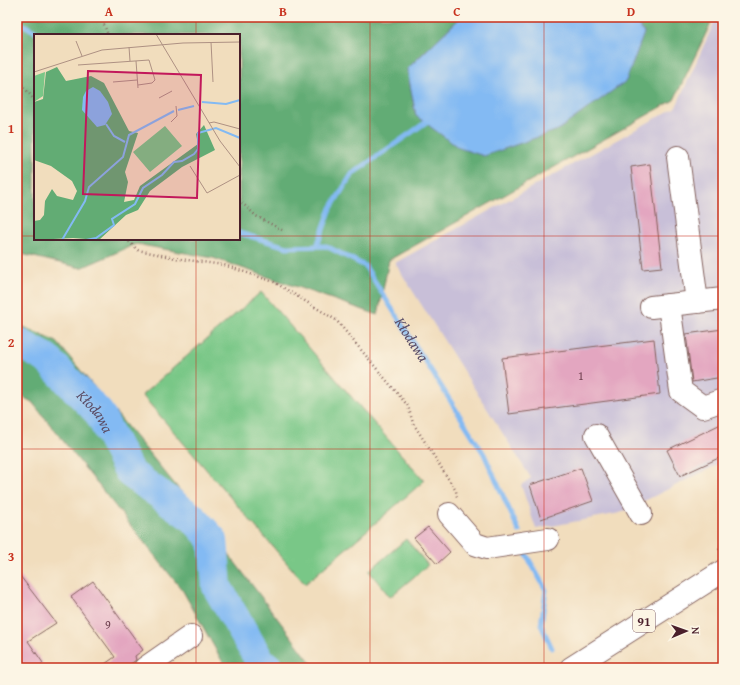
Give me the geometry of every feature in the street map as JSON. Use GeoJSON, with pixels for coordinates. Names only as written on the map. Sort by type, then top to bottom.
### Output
{"type":"FeatureCollection","features":[{"type":"Feature","properties":{"kind":"main road"},"geometry":{"type":"LineString","coordinates":[[678,157],[697,302]]}},
{"type":"Feature","properties":{"kind":"main road"},"geometry":{"type":"LineString","coordinates":[[723,299],[660,306],[681,391],[703,407],[723,400]]}},
{"type":"Feature","properties":{"kind":"main road"},"geometry":{"type":"LineString","coordinates":[[596,435],[641,514]]}},
{"type":"Feature","properties":{"kind":"main road"},"geometry":{"type":"LineString","coordinates":[[449,514],[475,544],[487,548],[548,539]]}},
{"type":"Feature","properties":{"kind":"main road","name":"91"},"geometry":{"type":"LineString","coordinates":[[570,668],[721,560]]}},
{"type":"Feature","properties":{"kind":"main road"},"geometry":{"type":"LineString","coordinates":[[145,668],[191,636]]}},
{"type":"Feature","properties":{"kind":"path"},"geometry":{"type":"LineString","coordinates":[[100,17],[108,34]]}},
{"type":"Feature","properties":{"kind":"path"},"geometry":{"type":"LineString","coordinates":[[17,78],[34,100]]}},
{"type":"Feature","properties":{"kind":"path"},"geometry":{"type":"LineString","coordinates":[[240,201],[256,216],[282,230]]}},
{"type":"Feature","properties":{"kind":"path"},"geometry":{"type":"LineString","coordinates":[[127,240],[138,250],[180,259],[224,265],[274,282],[336,320],[408,406],[413,423],[456,491],[457,500],[445,510],[449,514]]}},
{"type":"Feature","properties":{"kind":"path"},"geometry":{"type":"LineString","coordinates":[[721,560],[723,540]]}},
{"type":"Feature","properties":{"kind":"shaded area"},"geometry":{"type":"Polygon","coordinates":[[[713,17],[723,17],[723,462],[620,513],[536,529],[521,485],[531,478],[395,263],[676,107],[713,25],[713,17]]]}},
{"type":"Feature","properties":{"kind":"green space"},"geometry":{"type":"Polygon","coordinates":[[[17,17],[461,17],[407,69],[416,116],[644,33],[633,17],[710,17],[711,23],[674,100],[389,260],[378,315],[213,258],[136,244],[81,268],[17,253],[17,17]]]}},
{"type":"Feature","properties":{"kind":"green space"},"geometry":{"type":"Polygon","coordinates":[[[261,292],[424,481],[305,584],[142,395],[261,292]]]}},
{"type":"Feature","properties":{"kind":"green space"},"geometry":{"type":"Polygon","coordinates":[[[17,324],[57,342],[187,499],[315,668],[226,668],[183,591],[32,402],[17,394],[17,324]]]}},
{"type":"Feature","properties":{"kind":"green space"},"geometry":{"type":"Polygon","coordinates":[[[406,539],[428,565],[390,597],[369,571],[406,539]]]}},
{"type":"Feature","properties":{"kind":"water"},"geometry":{"type":"Polygon","coordinates":[[[461,17],[633,17],[644,33],[626,81],[558,130],[484,156],[459,148],[416,116],[407,69],[461,17]]]}},
{"type":"Feature","properties":{"kind":"building"},"geometry":{"type":"Polygon","coordinates":[[[650,164],[662,267],[643,269],[631,167],[650,164]]]}},
{"type":"Feature","properties":{"kind":"building"},"geometry":{"type":"Polygon","coordinates":[[[723,329],[723,377],[692,382],[686,334],[723,329]]]}},
{"type":"Feature","properties":{"kind":"building"},"geometry":{"type":"Polygon","coordinates":[[[654,339],[660,394],[509,414],[502,358],[654,339]]]}},
{"type":"Feature","properties":{"kind":"building"},"geometry":{"type":"Polygon","coordinates":[[[723,423],[723,456],[680,476],[667,450],[723,423]]]}},
{"type":"Feature","properties":{"kind":"building"},"geometry":{"type":"Polygon","coordinates":[[[581,468],[593,501],[541,519],[530,485],[581,468]]]}},
{"type":"Feature","properties":{"kind":"building"},"geometry":{"type":"Polygon","coordinates":[[[428,527],[450,552],[437,564],[414,538],[428,527]]]}},
{"type":"Feature","properties":{"kind":"building"},"geometry":{"type":"Polygon","coordinates":[[[17,572],[56,623],[28,641],[43,663],[35,668],[17,668],[17,572]]]}},
{"type":"Feature","properties":{"kind":"building"},"geometry":{"type":"Polygon","coordinates":[[[93,581],[143,650],[135,656],[136,660],[125,668],[99,668],[115,657],[71,597],[93,581]]]}},
{"type":"Feature","properties":{"kind":"waterway","name":"Kłodawa"},"geometry":{"type":"LineString","coordinates":[[17,21],[39,34]]}},
{"type":"Feature","properties":{"kind":"waterway"},"geometry":{"type":"LineString","coordinates":[[317,246],[331,208],[352,174],[425,123]]}},
{"type":"Feature","properties":{"kind":"waterway","name":"Kłodawa"},"geometry":{"type":"LineString","coordinates":[[240,233],[287,247],[326,246],[365,266],[484,454],[519,531]]}},
{"type":"Feature","properties":{"kind":"waterway","name":"Kłodawa"},"geometry":{"type":"LineString","coordinates":[[17,342],[46,358],[99,413],[130,473],[193,518],[213,540],[217,587],[260,661],[269,668]]}},
{"type":"Feature","properties":{"kind":"waterway","name":"Kłodawa"},"geometry":{"type":"LineString","coordinates":[[526,554],[546,590],[541,625],[552,648]]}}]}
